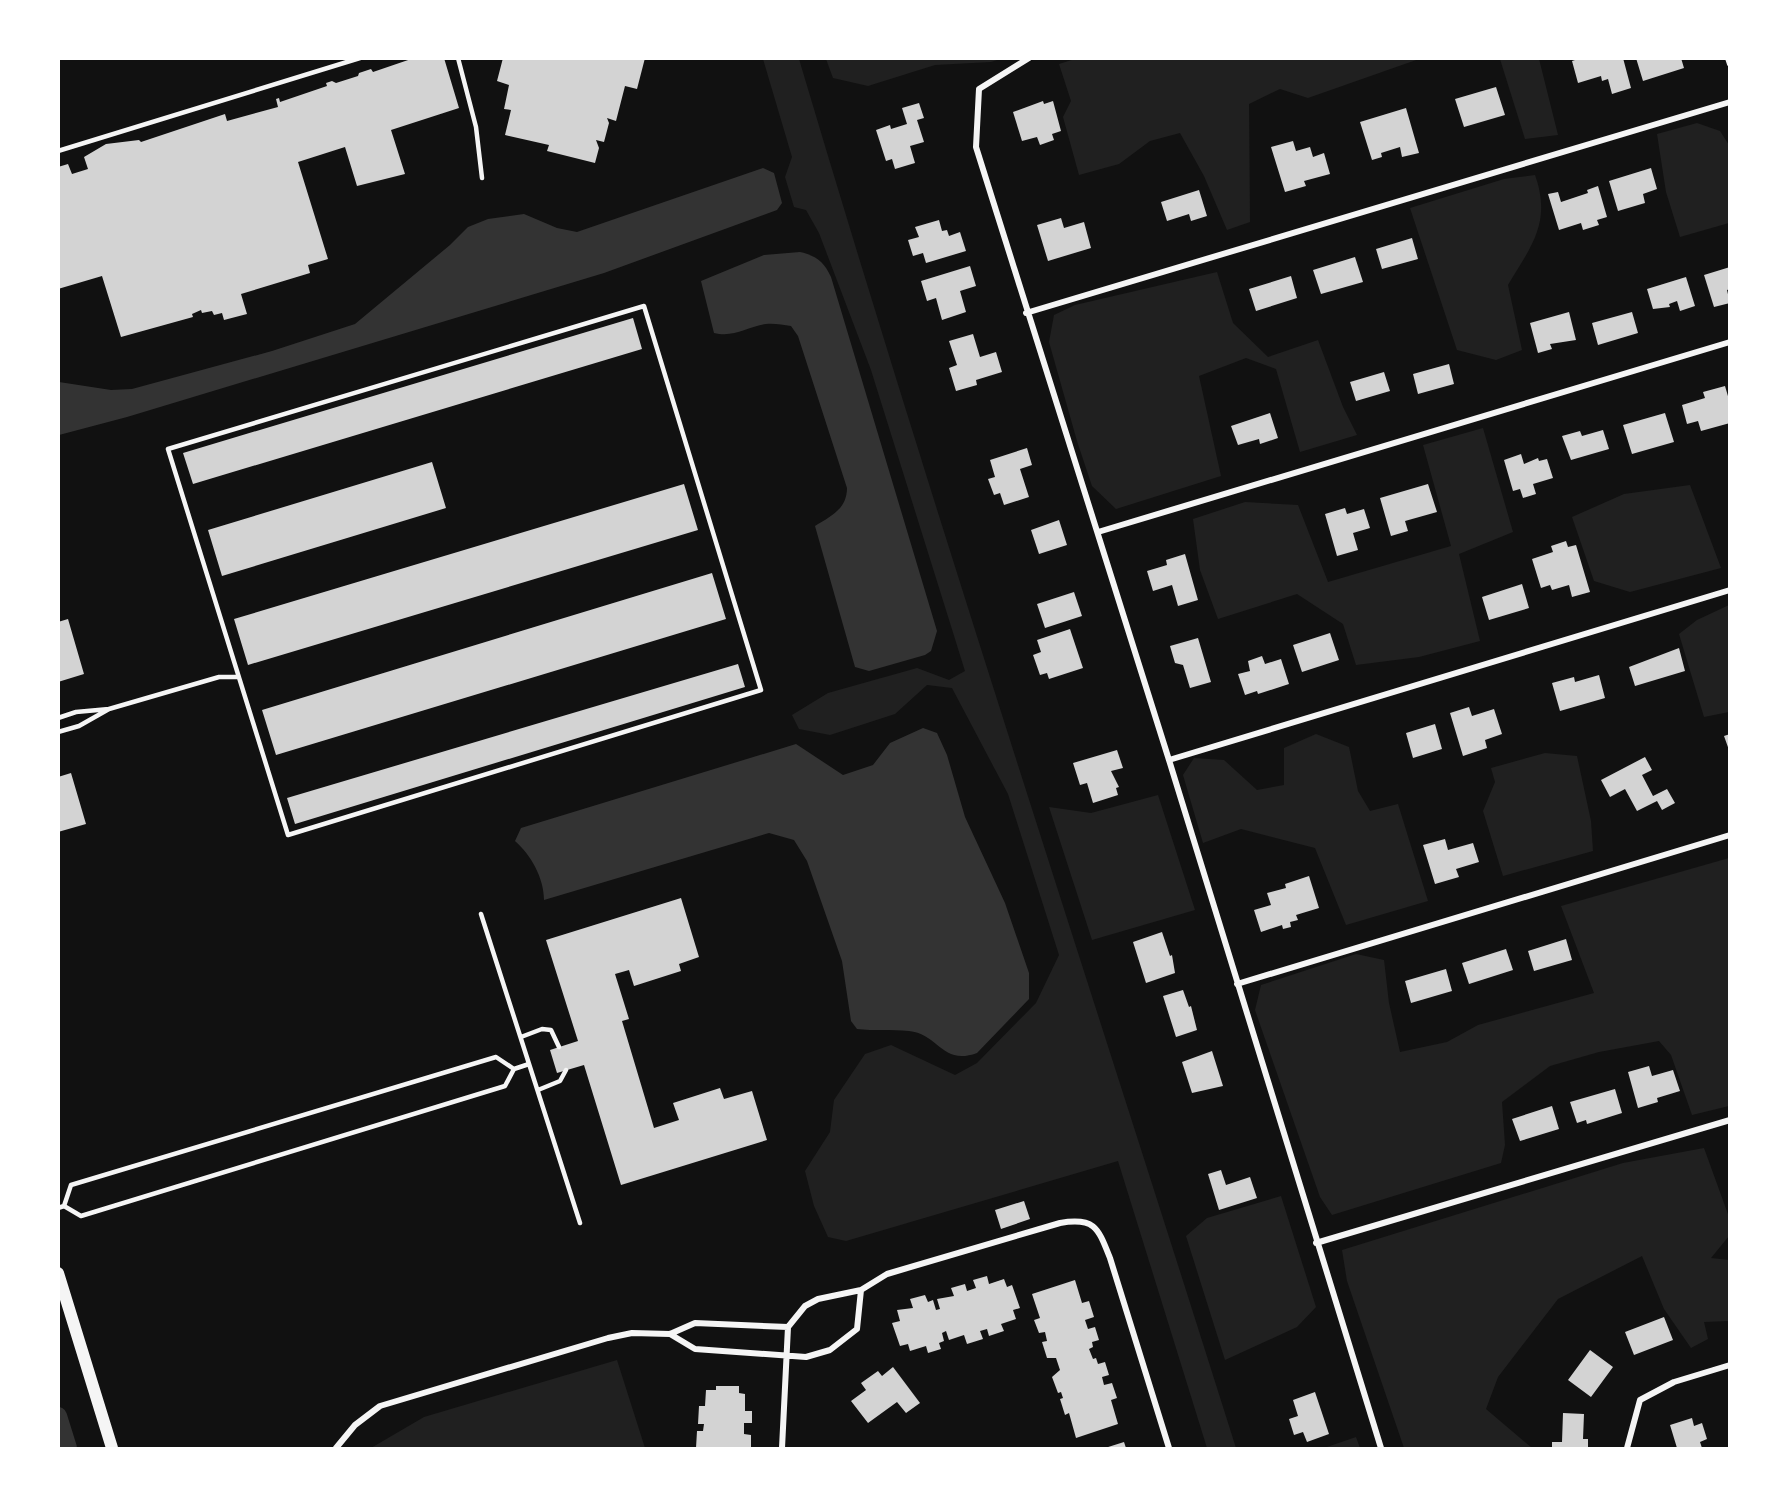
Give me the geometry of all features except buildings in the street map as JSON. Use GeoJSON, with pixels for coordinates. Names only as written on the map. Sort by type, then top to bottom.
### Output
{"type":"FeatureCollection","features":[{"type":"Feature","properties":{"kind":"main road"},"geometry":{"type":"LineString","coordinates":[[58,1273],[112,1449]]}},
{"type":"Feature","properties":{"kind":"street"},"geometry":{"type":"LineString","coordinates":[[1029,58],[979,89],[976,147],[1026,313],[1098,532],[1169,760],[1381,1449]]}},
{"type":"Feature","properties":{"kind":"street"},"geometry":{"type":"LineString","coordinates":[[1728,58],[1730,64]]}},
{"type":"Feature","properties":{"kind":"street"},"geometry":{"type":"LineString","coordinates":[[1026,313],[1730,102]]}},
{"type":"Feature","properties":{"kind":"street"},"geometry":{"type":"LineString","coordinates":[[1098,532],[1730,342]]}},
{"type":"Feature","properties":{"kind":"street"},"geometry":{"type":"LineString","coordinates":[[1169,760],[1730,590]]}},
{"type":"Feature","properties":{"kind":"street"},"geometry":{"type":"LineString","coordinates":[[1237,984],[1730,835]]}},
{"type":"Feature","properties":{"kind":"street"},"geometry":{"type":"LineString","coordinates":[[1316,1243],[1730,1120]]}},
{"type":"Feature","properties":{"kind":"street"},"geometry":{"type":"LineString","coordinates":[[783,1449],[788,1327],[805,1306],[818,1299],[861,1290],[887,1274],[1060,1223],[1078,1220],[1091,1223],[1101,1235],[1169,1449]]}},
{"type":"Feature","properties":{"kind":"street"},"geometry":{"type":"LineString","coordinates":[[670,1334],[695,1349],[806,1357],[830,1350],[856,1329],[861,1290]]}},
{"type":"Feature","properties":{"kind":"street"},"geometry":{"type":"LineString","coordinates":[[336,1449],[355,1425],[380,1406],[608,1338],[632,1333],[670,1334],[695,1323],[788,1327]]}},
{"type":"Feature","properties":{"kind":"street"},"geometry":{"type":"LineString","coordinates":[[1627,1449],[1640,1400],[1674,1382],[1730,1365]]}},
{"type":"Feature","properties":{"kind":"lane"},"geometry":{"type":"LineString","coordinates":[[58,151],[360,58]]}},
{"type":"Feature","properties":{"kind":"lane"},"geometry":{"type":"LineString","coordinates":[[458,58],[476,127],[482,177]]}},
{"type":"Feature","properties":{"kind":"lane"},"geometry":{"type":"LineString","coordinates":[[644,306],[761,690],[288,835],[239,677],[168,449],[644,306]]}},
{"type":"Feature","properties":{"kind":"lane"},"geometry":{"type":"LineString","coordinates":[[58,718],[76,712],[109,709],[219,677],[239,677]]}},
{"type":"Feature","properties":{"kind":"lane"},"geometry":{"type":"LineString","coordinates":[[58,732],[79,726],[109,709]]}},
{"type":"Feature","properties":{"kind":"lane"},"geometry":{"type":"LineString","coordinates":[[481,914],[580,1223]]}},
{"type":"Feature","properties":{"kind":"lane"},"geometry":{"type":"LineString","coordinates":[[521,1037],[542,1029],[551,1030],[559,1047]]}},
{"type":"Feature","properties":{"kind":"lane"},"geometry":{"type":"LineString","coordinates":[[514,1069],[496,1057],[71,1185],[61,1207],[81,1216],[92,1213],[505,1086],[514,1069],[529,1064]]}},
{"type":"Feature","properties":{"kind":"lane"},"geometry":{"type":"LineString","coordinates":[[537,1090],[560,1081],[566,1070]]}},
{"type":"Feature","properties":{"kind":"shaded area"},"geometry":{"type":"Polygon","coordinates":[[[826,58],[1000,59],[991,62],[935,65],[868,86],[833,78],[826,58]]]}},
{"type":"Feature","properties":{"kind":"shaded area"},"geometry":{"type":"Polygon","coordinates":[[[1078,58],[1419,59],[1308,98],[1280,89],[1249,104],[1250,222],[1227,230],[1204,176],[1180,133],[1150,141],[1119,164],[1079,175],[1063,117],[1071,101],[1059,64],[1078,58]]]}},
{"type":"Feature","properties":{"kind":"shaded area"},"geometry":{"type":"Polygon","coordinates":[[[763,59],[799,59],[959,581],[1236,1448],[1207,1448],[1118,1161],[846,1241],[828,1237],[814,1206],[805,1171],[830,1132],[834,1100],[865,1054],[891,1045],[955,1075],[977,1063],[1036,1003],[1059,955],[1008,794],[952,688],[927,685],[895,714],[830,735],[799,729],[792,715],[828,693],[917,668],[949,680],[965,671],[871,370],[819,233],[806,210],[794,207],[785,177],[792,157],[763,59]]]}},
{"type":"Feature","properties":{"kind":"shaded area"},"geometry":{"type":"Polygon","coordinates":[[[1500,59],[1539,59],[1558,135],[1525,139],[1500,59]]]}},
{"type":"Feature","properties":{"kind":"shaded area"},"geometry":{"type":"Polygon","coordinates":[[[1697,123],[1720,131],[1729,145],[1729,223],[1680,237],[1666,192],[1657,134],[1697,123]]]}},
{"type":"Feature","properties":{"kind":"shaded area"},"geometry":{"type":"Polygon","coordinates":[[[763,168],[774,173],[782,203],[777,210],[604,273],[127,417],[59,435],[59,382],[111,390],[132,389],[272,351],[355,324],[450,245],[468,227],[488,219],[524,214],[557,228],[577,232],[763,168]]]}},
{"type":"Feature","properties":{"kind":"shaded area"},"geometry":{"type":"Polygon","coordinates":[[[1535,175],[1540,192],[1540,221],[1531,246],[1508,285],[1522,350],[1496,360],[1457,350],[1410,208],[1504,179],[1535,175]]]}},
{"type":"Feature","properties":{"kind":"shaded area"},"geometry":{"type":"Polygon","coordinates":[[[800,252],[819,260],[831,277],[937,631],[931,651],[925,655],[869,671],[855,667],[815,526],[841,507],[847,488],[798,336],[791,326],[772,324],[759,325],[728,334],[714,333],[701,281],[764,255],[800,252]]]}},
{"type":"Feature","properties":{"kind":"shaded area"},"geometry":{"type":"Polygon","coordinates":[[[1217,272],[1233,323],[1268,357],[1318,340],[1343,407],[1357,435],[1300,452],[1276,369],[1246,358],[1199,376],[1221,476],[1116,509],[1092,486],[1077,441],[1049,342],[1054,315],[1075,305],[1217,272]]]}},
{"type":"Feature","properties":{"kind":"shaded area"},"geometry":{"type":"Polygon","coordinates":[[[1483,428],[1513,532],[1459,554],[1480,641],[1419,657],[1356,665],[1343,624],[1297,594],[1218,619],[1200,570],[1193,519],[1245,502],[1298,505],[1328,582],[1451,546],[1423,445],[1483,428]]]}},
{"type":"Feature","properties":{"kind":"shaded area"},"geometry":{"type":"Polygon","coordinates":[[[1690,485],[1721,568],[1630,592],[1594,581],[1572,517],[1624,494],[1690,485]]]}},
{"type":"Feature","properties":{"kind":"shaded area"},"geometry":{"type":"Polygon","coordinates":[[[1729,605],[1729,712],[1704,717],[1679,634],[1697,620],[1729,605]]]}},
{"type":"Feature","properties":{"kind":"shaded area"},"geometry":{"type":"Polygon","coordinates":[[[923,728],[937,733],[947,755],[965,817],[1005,903],[1029,973],[1029,999],[977,1053],[965,1056],[948,1053],[919,1033],[909,1031],[857,1029],[851,1021],[842,961],[807,861],[794,840],[769,833],[544,900],[542,883],[536,868],[515,841],[521,828],[796,744],[843,775],[873,765],[890,743],[923,728]]]}},
{"type":"Feature","properties":{"kind":"shaded area"},"geometry":{"type":"Polygon","coordinates":[[[1316,734],[1349,747],[1358,791],[1370,811],[1398,804],[1428,901],[1346,925],[1315,848],[1241,829],[1203,843],[1183,775],[1194,758],[1224,760],[1257,790],[1284,785],[1284,748],[1316,734]]]}},
{"type":"Feature","properties":{"kind":"shaded area"},"geometry":{"type":"Polygon","coordinates":[[[1545,753],[1577,756],[1591,821],[1593,851],[1503,876],[1483,811],[1495,782],[1491,768],[1545,753]]]}},
{"type":"Feature","properties":{"kind":"shaded area"},"geometry":{"type":"Polygon","coordinates":[[[1158,795],[1195,910],[1092,940],[1049,807],[1091,813],[1158,795]]]}},
{"type":"Feature","properties":{"kind":"shaded area"},"geometry":{"type":"Polygon","coordinates":[[[1729,858],[1729,1106],[1692,1115],[1671,1055],[1659,1041],[1599,1052],[1550,1066],[1502,1102],[1505,1145],[1501,1163],[1332,1215],[1320,1197],[1255,1010],[1261,985],[1356,954],[1384,960],[1389,1003],[1400,1052],[1447,1042],[1478,1025],[1594,993],[1561,906],[1729,858]]]}},
{"type":"Feature","properties":{"kind":"shaded area"},"geometry":{"type":"Polygon","coordinates":[[[1704,1148],[1729,1217],[1729,1236],[1711,1258],[1729,1260],[1729,1321],[1704,1322],[1708,1339],[1691,1348],[1664,1309],[1642,1256],[1558,1299],[1498,1377],[1486,1409],[1532,1448],[1404,1448],[1347,1281],[1342,1250],[1623,1163],[1704,1148]]]}},
{"type":"Feature","properties":{"kind":"shaded area"},"geometry":{"type":"Polygon","coordinates":[[[1281,1196],[1316,1307],[1297,1327],[1225,1360],[1186,1236],[1207,1218],[1281,1196]]]}},
{"type":"Feature","properties":{"kind":"shaded area"},"geometry":{"type":"Polygon","coordinates":[[[617,1360],[645,1448],[371,1448],[424,1417],[617,1360]]]}},
{"type":"Feature","properties":{"kind":"shaded area"},"geometry":{"type":"Polygon","coordinates":[[[1356,1437],[1360,1448],[1324,1448],[1356,1437]]]}},
{"type":"Feature","properties":{"kind":"waterway"},"geometry":{"type":"LineString","coordinates":[[58,1416],[68,1448]]}}]}
